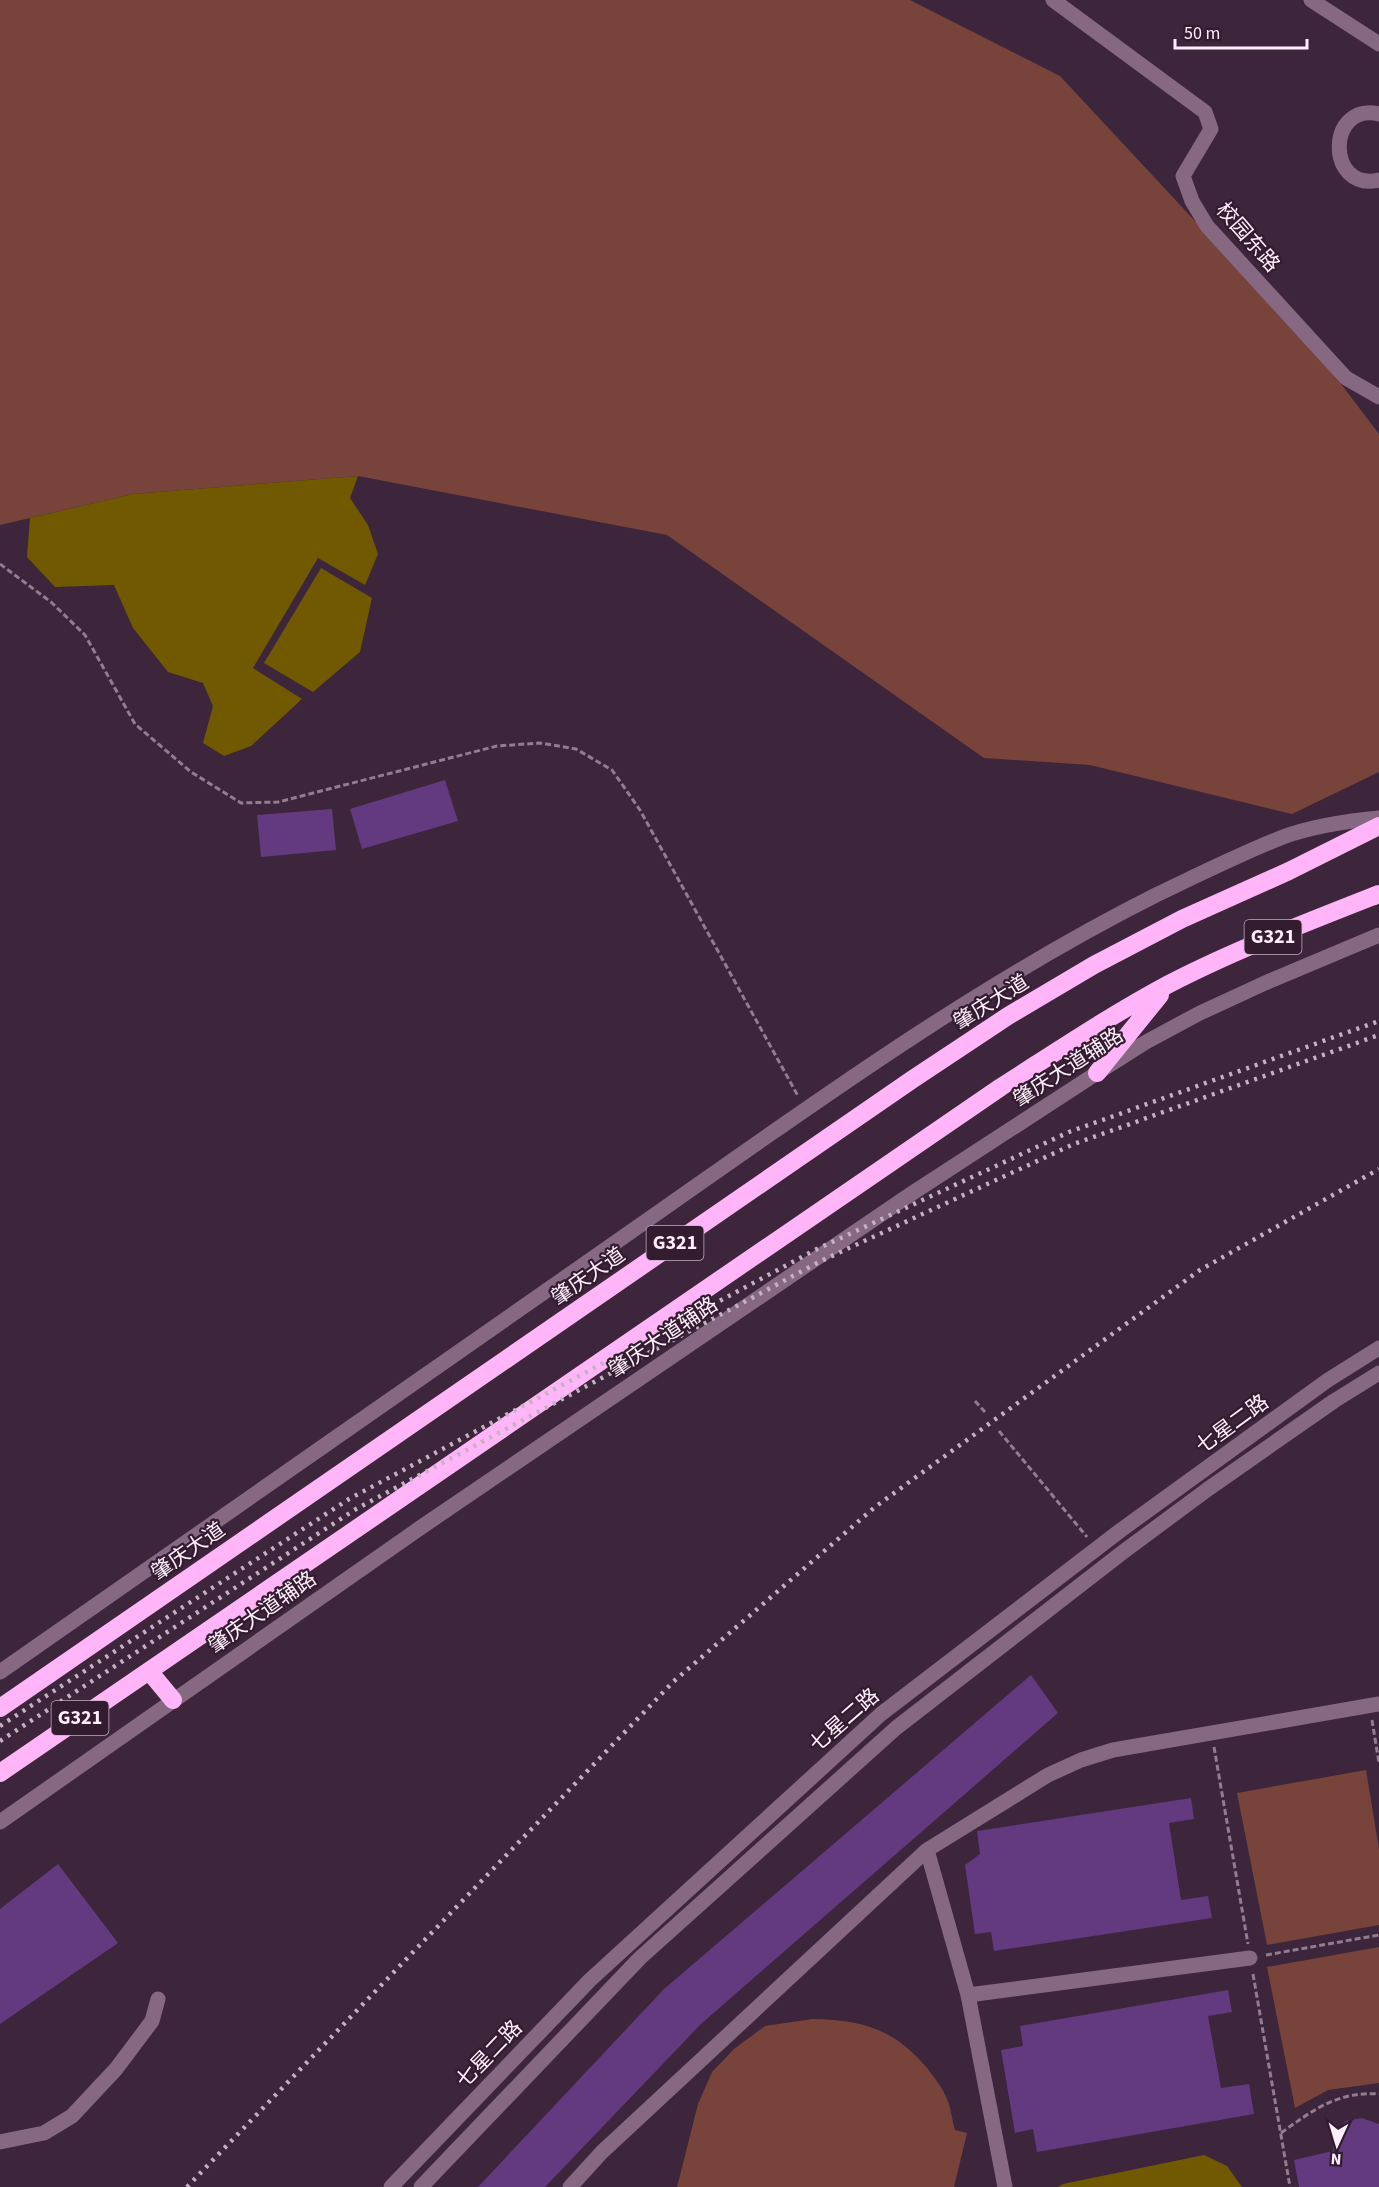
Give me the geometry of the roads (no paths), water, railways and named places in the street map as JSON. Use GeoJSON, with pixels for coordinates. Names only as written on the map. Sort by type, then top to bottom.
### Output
{"type":"FeatureCollection","features":[{"type":"Feature","properties":{"kind":"highway","name":"肇庆大道"},"geometry":{"type":"LineString","coordinates":[[0,1708],[1008,1016],[1094,965],[1182,919],[1289,871],[1379,826]]}},
{"type":"Feature","properties":{"kind":"highway","name":"G321"},"geometry":{"type":"LineString","coordinates":[[6,1769],[1000,1087],[1169,984],[1316,919],[1379,894]]}},
{"type":"Feature","properties":{"kind":"highway"},"geometry":{"type":"LineString","coordinates":[[1097,1073],[1169,984]]}},
{"type":"Feature","properties":{"kind":"highway"},"geometry":{"type":"LineString","coordinates":[[148,1671],[173,1700]]}},
{"type":"Feature","properties":{"kind":"highway"},"geometry":{"type":"LineString","coordinates":[[0,1780],[6,1769]]}},
{"type":"Feature","properties":{"kind":"street","name":"校园东路"},"geometry":{"type":"LineString","coordinates":[[1053,0],[1205,112],[1211,129],[1183,176],[1192,201],[1207,226],[1346,378],[1379,397]]}},
{"type":"Feature","properties":{"kind":"street"},"geometry":{"type":"LineString","coordinates":[[1311,0],[1379,44]]}},
{"type":"Feature","properties":{"kind":"street"},"geometry":{"type":"LineString","coordinates":[[1379,114],[1364,114],[1354,118],[1340,135],[1338,146],[1339,157],[1344,167],[1353,175],[1363,180],[1379,180]]}},
{"type":"Feature","properties":{"kind":"street"},"geometry":{"type":"LineString","coordinates":[[0,1672],[805,1110],[956,1009],[1115,916],[1201,873],[1286,836],[1347,821],[1379,818]]}},
{"type":"Feature","properties":{"kind":"street","name":"肇庆大道辅路"},"geometry":{"type":"LineString","coordinates":[[0,1822],[440,1514],[902,1200],[1097,1073],[1146,1042],[1200,1013],[1379,935]]}},
{"type":"Feature","properties":{"kind":"street","name":"七星二路"},"geometry":{"type":"LineString","coordinates":[[391,2187],[590,1980],[881,1714],[1096,1548],[1328,1380],[1379,1348]]}},
{"type":"Feature","properties":{"kind":"street","name":"七星二路"},"geometry":{"type":"LineString","coordinates":[[421,2187],[640,1958],[896,1728],[1198,1496],[1379,1372]]}},
{"type":"Feature","properties":{"kind":"street"},"geometry":{"type":"LineString","coordinates":[[570,2187],[602,2152],[927,1850],[1048,1775],[1081,1760],[1113,1750],[1374,1705]]}},
{"type":"Feature","properties":{"kind":"street"},"geometry":{"type":"LineString","coordinates":[[927,1850],[968,1995],[1005,2187]]}},
{"type":"Feature","properties":{"kind":"street"},"geometry":{"type":"LineString","coordinates":[[968,1995],[1250,1958]]}},
{"type":"Feature","properties":{"kind":"street"},"geometry":{"type":"LineString","coordinates":[[0,2142],[44,2133],[72,2116],[116,2069],[153,2021],[158,1999]]}},
{"type":"Feature","properties":{"kind":"railway"},"geometry":{"type":"LineString","coordinates":[[0,1726],[349,1499],[815,1250],[1069,1132],[1379,1021]]}},
{"type":"Feature","properties":{"kind":"railway"},"geometry":{"type":"LineString","coordinates":[[0,1741],[356,1509],[821,1261],[1074,1144],[1379,1035]]}},
{"type":"Feature","properties":{"kind":"railway"},"geometry":{"type":"LineString","coordinates":[[187,2187],[673,1682],[875,1507],[1200,1270],[1379,1169]]}}]}
